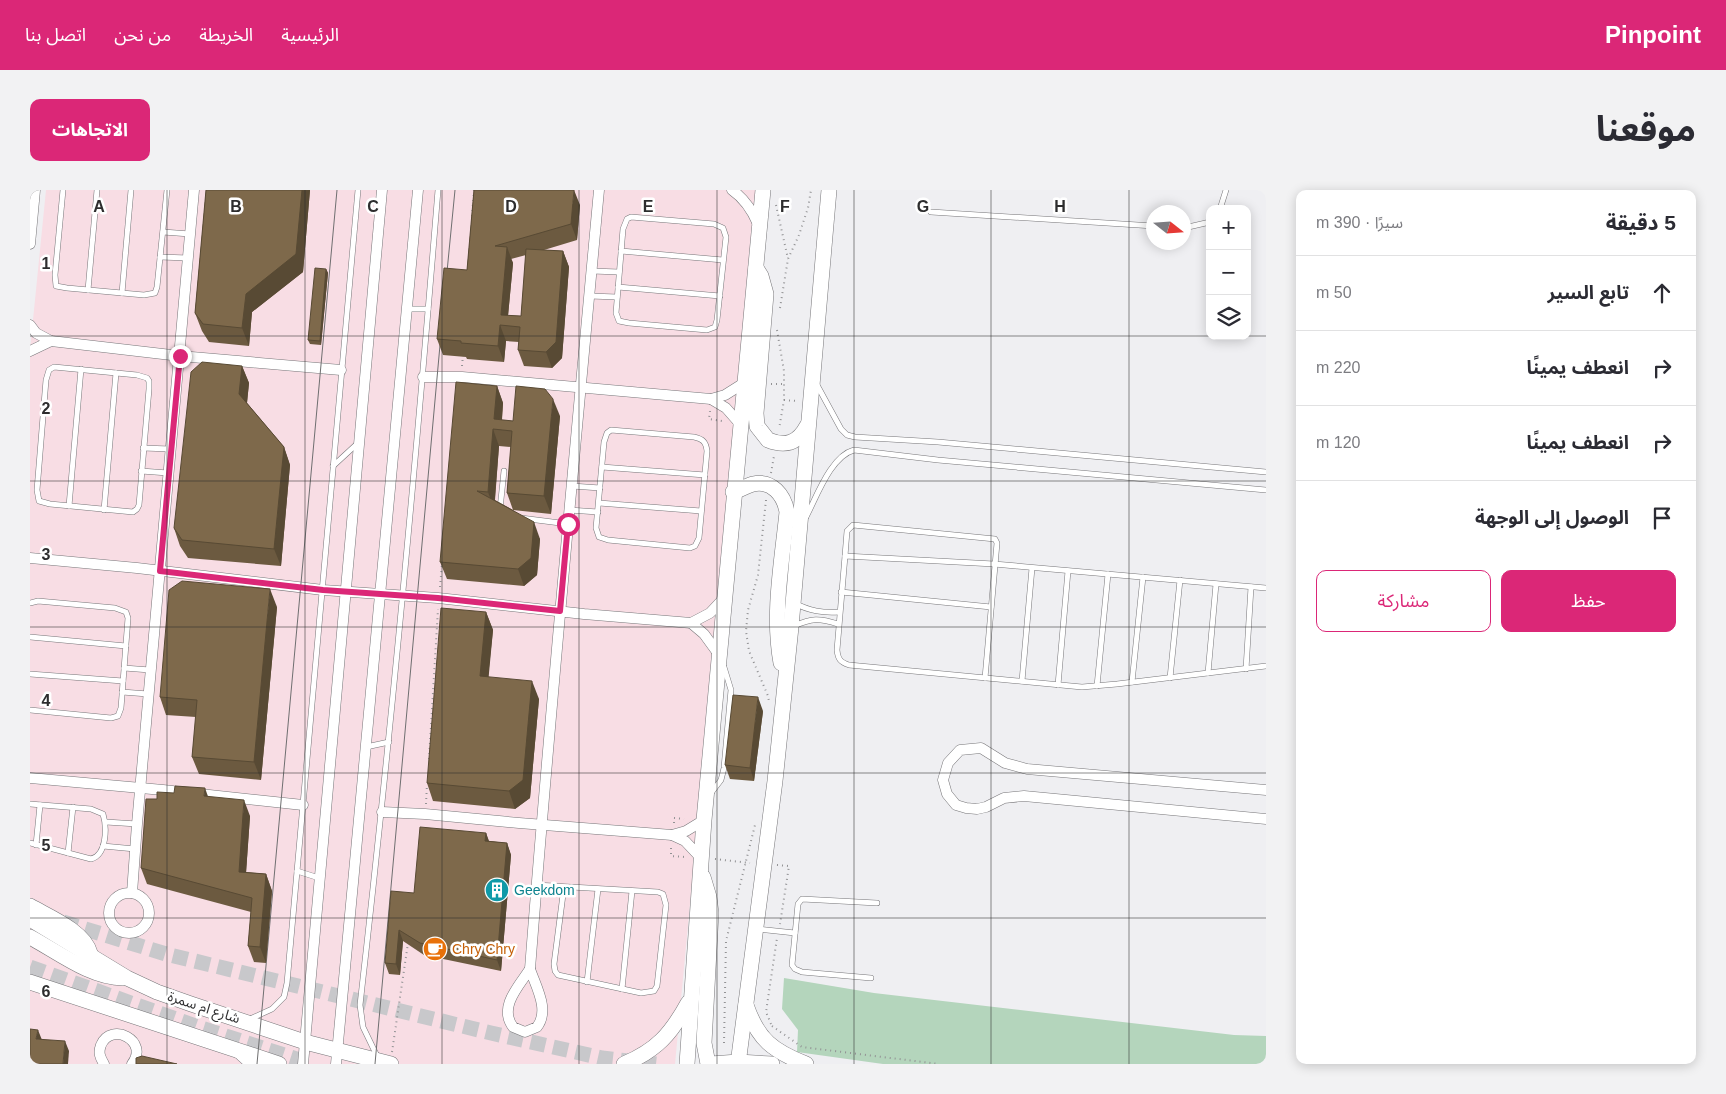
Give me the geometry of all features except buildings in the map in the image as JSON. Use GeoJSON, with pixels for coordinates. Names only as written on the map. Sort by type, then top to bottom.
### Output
{"type":"FeatureCollection","features":[{"type":"Feature","properties":{"kind":"street"},"geometry":{"type":"LineString","coordinates":[[30,244],[35,190]]}},
{"type":"Feature","properties":{"kind":"street"},"geometry":{"type":"LineString","coordinates":[[132,893],[194,190]]}},
{"type":"Feature","properties":{"kind":"street"},"geometry":{"type":"LineString","coordinates":[[303,1064],[382,190]]}},
{"type":"Feature","properties":{"kind":"street"},"geometry":{"type":"LineString","coordinates":[[337,1058],[418,190]]}},
{"type":"Feature","properties":{"kind":"street"},"geometry":{"type":"LineString","coordinates":[[530,969],[511,997],[508,1009],[509,1022],[518,1030],[525,1032],[537,1027],[541,1022],[542,1016],[541,1002],[530,969],[560,611],[599,190]]}},
{"type":"Feature","properties":{"kind":"street"},"geometry":{"type":"LineString","coordinates":[[732,190],[740,195],[752,209],[759,227]]}},
{"type":"Feature","properties":{"kind":"street"},"geometry":{"type":"LineString","coordinates":[[687,1064],[690,999],[704,820],[762,190]]}},
{"type":"Feature","properties":{"kind":"street"},"geometry":{"type":"LineString","coordinates":[[738,1063],[775,781],[791,627],[829,190]]}},
{"type":"Feature","properties":{"kind":"street"},"geometry":{"type":"LineString","coordinates":[[756,268],[761,276],[766,294],[756,413],[757,426],[768,440],[786,444],[796,442],[808,426]]}},
{"type":"Feature","properties":{"kind":"street"},"geometry":{"type":"LineString","coordinates":[[30,326],[36,333],[52,341],[180,356],[341,370]]}},
{"type":"Feature","properties":{"kind":"street"},"geometry":{"type":"LineString","coordinates":[[30,352],[52,341]]}},
{"type":"Feature","properties":{"kind":"street"},"geometry":{"type":"LineString","coordinates":[[423,377],[462,377],[711,399],[732,392],[744,383]]}},
{"type":"Feature","properties":{"kind":"street"},"geometry":{"type":"LineString","coordinates":[[711,399],[726,408],[740,424]]}},
{"type":"Feature","properties":{"kind":"street"},"geometry":{"type":"LineString","coordinates":[[733,492],[753,484],[763,484],[780,494],[785,502],[786,512],[777,626],[785,679]]}},
{"type":"Feature","properties":{"kind":"street"},"geometry":{"type":"LineString","coordinates":[[30,559],[160,571],[323,590],[438,598],[691,623],[710,613],[725,597]]}},
{"type":"Feature","properties":{"kind":"street"},"geometry":{"type":"LineString","coordinates":[[691,623],[711,641],[720,657]]}},
{"type":"Feature","properties":{"kind":"street"},"geometry":{"type":"LineString","coordinates":[[1266,790],[1027,769],[1005,763],[981,748],[960,750],[948,763],[943,780],[947,794],[956,804],[966,808],[978,809],[1004,798],[1024,796],[1266,819]]}},
{"type":"Feature","properties":{"kind":"street"},"geometry":{"type":"LineString","coordinates":[[30,778],[303,805]]}},
{"type":"Feature","properties":{"kind":"street"},"geometry":{"type":"LineString","coordinates":[[382,812],[672,835],[686,831],[704,820]]}},
{"type":"Feature","properties":{"kind":"street"},"geometry":{"type":"LineString","coordinates":[[672,835],[685,841],[701,863],[709,897],[711,914],[704,1043],[709,1064],[772,1064]]}},
{"type":"Feature","properties":{"kind":"street"},"geometry":{"type":"LineString","coordinates":[[30,906],[78,934],[86,942],[90,955]]}},
{"type":"Feature","properties":{"kind":"street","name":"شارع ام سمرة"},"geometry":{"type":"LineString","coordinates":[[30,919],[127,978],[191,1004],[305,1042],[337,1058],[387,1063]]}},
{"type":"Feature","properties":{"kind":"street"},"geometry":{"type":"LineString","coordinates":[[30,937],[100,974],[112,978],[127,978]]}},
{"type":"Feature","properties":{"kind":"street"},"geometry":{"type":"LineString","coordinates":[[30,982],[279,1064]]}},
{"type":"Feature","properties":{"kind":"street"},"geometry":{"type":"LineString","coordinates":[[624,1064],[639,1057],[666,1038],[681,1017],[690,999]]}},
{"type":"Feature","properties":{"kind":"street"},"geometry":{"type":"LineString","coordinates":[[746,1004],[751,1021],[760,1036],[779,1052],[806,1064]]}},
{"type":"Feature","properties":{"kind":"street"},"geometry":{"type":"LineString","coordinates":[[104,1064],[100,1057],[102,1043],[106,1038],[117,1034],[128,1037],[136,1046],[137,1053],[132,1064]]}},
{"type":"Feature","properties":{"kind":"street"},"geometry":{"type":"LineString","coordinates":[[236,1051],[250,1064]]}},
{"type":"Feature","properties":{"kind":"lane"},"geometry":{"type":"LineString","coordinates":[[63,190],[56,286],[144,295],[155,293],[157,287],[166,190]]}},
{"type":"Feature","properties":{"kind":"lane"},"geometry":{"type":"LineString","coordinates":[[88,290],[97,190]]}},
{"type":"Feature","properties":{"kind":"lane"},"geometry":{"type":"LineString","coordinates":[[122,293],[131,190]]}},
{"type":"Feature","properties":{"kind":"lane"},"geometry":{"type":"LineString","coordinates":[[245,1021],[272,1010],[284,997],[323,590],[358,190]]}},
{"type":"Feature","properties":{"kind":"lane"},"geometry":{"type":"LineString","coordinates":[[387,1063],[363,1027],[360,1006],[389,742],[423,377],[438,190]]}},
{"type":"Feature","properties":{"kind":"lane"},"geometry":{"type":"LineString","coordinates":[[1221,205],[1226,190]]}},
{"type":"Feature","properties":{"kind":"lane"},"geometry":{"type":"LineString","coordinates":[[931,212],[1146,225]]}},
{"type":"Feature","properties":{"kind":"lane"},"geometry":{"type":"LineString","coordinates":[[631,217],[720,226],[725,231],[726,237],[723,260],[717,324],[715,327],[707,330],[619,321],[616,313],[621,251],[625,223],[631,217]]}},
{"type":"Feature","properties":{"kind":"lane"},"geometry":{"type":"LineString","coordinates":[[1191,226],[1206,223]]}},
{"type":"Feature","properties":{"kind":"lane"},"geometry":{"type":"LineString","coordinates":[[162,232],[190,234]]}},
{"type":"Feature","properties":{"kind":"lane"},"geometry":{"type":"LineString","coordinates":[[621,251],[723,260]]}},
{"type":"Feature","properties":{"kind":"lane"},"geometry":{"type":"LineString","coordinates":[[160,257],[188,258]]}},
{"type":"Feature","properties":{"kind":"lane"},"geometry":{"type":"LineString","coordinates":[[592,271],[619,272]]}},
{"type":"Feature","properties":{"kind":"lane"},"geometry":{"type":"LineString","coordinates":[[618,287],[720,296]]}},
{"type":"Feature","properties":{"kind":"lane"},"geometry":{"type":"LineString","coordinates":[[590,296],[617,297]]}},
{"type":"Feature","properties":{"kind":"lane"},"geometry":{"type":"LineString","coordinates":[[407,309],[428,309]]}},
{"type":"Feature","properties":{"kind":"lane"},"geometry":{"type":"LineString","coordinates":[[54,367],[116,373],[143,376],[149,382],[139,505],[137,509],[128,513],[39,501],[37,497],[46,380],[49,370],[54,367]]}},
{"type":"Feature","properties":{"kind":"lane"},"geometry":{"type":"LineString","coordinates":[[69,506],[81,369]]}},
{"type":"Feature","properties":{"kind":"lane"},"geometry":{"type":"LineString","coordinates":[[104,510],[116,373]]}},
{"type":"Feature","properties":{"kind":"lane"},"geometry":{"type":"LineString","coordinates":[[812,375],[838,424],[847,435],[855,437],[958,444],[1266,472]]}},
{"type":"Feature","properties":{"kind":"lane"},"geometry":{"type":"LineString","coordinates":[[615,430],[694,437],[703,440],[707,450],[705,476],[698,541],[695,546],[690,548],[602,539],[599,537],[597,533],[598,512],[604,442],[607,432],[615,430]]}},
{"type":"Feature","properties":{"kind":"lane"},"geometry":{"type":"LineString","coordinates":[[333,466],[358,443]]}},
{"type":"Feature","properties":{"kind":"lane"},"geometry":{"type":"LineString","coordinates":[[144,448],[171,449]]}},
{"type":"Feature","properties":{"kind":"lane"},"geometry":{"type":"LineString","coordinates":[[798,533],[832,468],[840,457],[854,450],[948,461],[1266,490]]}},
{"type":"Feature","properties":{"kind":"lane"},"geometry":{"type":"LineString","coordinates":[[602,467],[705,476]]}},
{"type":"Feature","properties":{"kind":"lane"},"geometry":{"type":"LineString","coordinates":[[141,471],[169,473]]}},
{"type":"Feature","properties":{"kind":"lane"},"geometry":{"type":"LineString","coordinates":[[504,471],[500,509],[506,513]]}},
{"type":"Feature","properties":{"kind":"lane"},"geometry":{"type":"LineString","coordinates":[[572,486],[600,488]]}},
{"type":"Feature","properties":{"kind":"lane"},"geometry":{"type":"LineString","coordinates":[[599,503],[701,511]]}},
{"type":"Feature","properties":{"kind":"lane"},"geometry":{"type":"LineString","coordinates":[[569,510],[598,512]]}},
{"type":"Feature","properties":{"kind":"lane"},"geometry":{"type":"LineString","coordinates":[[513,517],[568,524]]}},
{"type":"Feature","properties":{"kind":"lane"},"geometry":{"type":"LineString","coordinates":[[985,678],[997,543],[993,538],[853,525],[847,531],[838,624],[837,650],[838,658],[842,663],[985,678],[1082,687],[1266,666]]}},
{"type":"Feature","properties":{"kind":"lane"},"geometry":{"type":"LineString","coordinates":[[845,556],[994,564],[1266,588]]}},
{"type":"Feature","properties":{"kind":"lane"},"geometry":{"type":"LineString","coordinates":[[1022,681],[1032,568]]}},
{"type":"Feature","properties":{"kind":"lane"},"geometry":{"type":"LineString","coordinates":[[1058,684],[1068,571]]}},
{"type":"Feature","properties":{"kind":"lane"},"geometry":{"type":"LineString","coordinates":[[1097,686],[1108,574]]}},
{"type":"Feature","properties":{"kind":"lane"},"geometry":{"type":"LineString","coordinates":[[1132,682],[1143,578]]}},
{"type":"Feature","properties":{"kind":"lane"},"geometry":{"type":"LineString","coordinates":[[1170,678],[1180,580]]}},
{"type":"Feature","properties":{"kind":"lane"},"geometry":{"type":"LineString","coordinates":[[1208,673],[1216,584]]}},
{"type":"Feature","properties":{"kind":"lane"},"geometry":{"type":"LineString","coordinates":[[1246,668],[1251,587]]}},
{"type":"Feature","properties":{"kind":"lane"},"geometry":{"type":"LineString","coordinates":[[841,592],[991,607]]}},
{"type":"Feature","properties":{"kind":"lane"},"geometry":{"type":"LineString","coordinates":[[30,604],[38,601],[122,610],[126,612],[128,618],[120,712],[116,717],[30,710]]}},
{"type":"Feature","properties":{"kind":"lane"},"geometry":{"type":"LineString","coordinates":[[793,602],[812,611],[839,612]]}},
{"type":"Feature","properties":{"kind":"lane"},"geometry":{"type":"LineString","coordinates":[[791,627],[811,619],[838,624]]}},
{"type":"Feature","properties":{"kind":"lane"},"geometry":{"type":"LineString","coordinates":[[30,637],[126,646]]}},
{"type":"Feature","properties":{"kind":"lane"},"geometry":{"type":"LineString","coordinates":[[124,668],[151,670]]}},
{"type":"Feature","properties":{"kind":"lane"},"geometry":{"type":"LineString","coordinates":[[30,674],[123,681]]}},
{"type":"Feature","properties":{"kind":"lane"},"geometry":{"type":"LineString","coordinates":[[122,692],[149,694]]}},
{"type":"Feature","properties":{"kind":"lane"},"geometry":{"type":"LineString","coordinates":[[366,747],[389,742]]}},
{"type":"Feature","properties":{"kind":"lane"},"geometry":{"type":"LineString","coordinates":[[30,804],[74,807],[98,811],[103,814],[106,822],[103,846],[96,858],[91,859],[30,843]]}},
{"type":"Feature","properties":{"kind":"lane"},"geometry":{"type":"LineString","coordinates":[[36,845],[40,805]]}},
{"type":"Feature","properties":{"kind":"lane"},"geometry":{"type":"LineString","coordinates":[[68,853],[74,807]]}},
{"type":"Feature","properties":{"kind":"lane"},"geometry":{"type":"LineString","coordinates":[[106,822],[137,824]]}},
{"type":"Feature","properties":{"kind":"lane"},"geometry":{"type":"LineString","coordinates":[[103,846],[135,849]]}},
{"type":"Feature","properties":{"kind":"lane"},"geometry":{"type":"LineString","coordinates":[[297,871],[320,878]]}},
{"type":"Feature","properties":{"kind":"lane"},"geometry":{"type":"LineString","coordinates":[[536,885],[658,892],[664,894],[666,905],[657,986],[654,991],[641,993],[558,975],[555,970],[564,887]]}},
{"type":"Feature","properties":{"kind":"lane"},"geometry":{"type":"LineString","coordinates":[[587,982],[598,889]]}},
{"type":"Feature","properties":{"kind":"lane"},"geometry":{"type":"LineString","coordinates":[[622,989],[632,891]]}},
{"type":"Feature","properties":{"kind":"lane"},"geometry":{"type":"LineString","coordinates":[[871,978],[802,972],[795,969],[792,965],[798,904],[802,899],[877,903]]}},
{"type":"Feature","properties":{"kind":"lane"},"geometry":{"type":"LineString","coordinates":[[755,929],[795,933]]}},
{"type":"Feature","properties":{"kind":"path"},"geometry":{"type":"LineString","coordinates":[[472,220],[474,190]]}},
{"type":"Feature","properties":{"kind":"path"},"geometry":{"type":"LineString","coordinates":[[779,309],[788,259],[800,235],[811,190]]}},
{"type":"Feature","properties":{"kind":"path"},"geometry":{"type":"LineString","coordinates":[[776,201],[777,214],[786,242],[788,259]]}},
{"type":"Feature","properties":{"kind":"path"},"geometry":{"type":"LineString","coordinates":[[769,703],[768,696],[749,650],[746,631],[748,610],[758,575],[768,486],[784,400],[784,371],[777,326]]}},
{"type":"Feature","properties":{"kind":"path"},"geometry":{"type":"LineString","coordinates":[[462,377],[464,348]]}},
{"type":"Feature","properties":{"kind":"path"},"geometry":{"type":"LineString","coordinates":[[428,765],[442,560]]}},
{"type":"Feature","properties":{"kind":"path"},"geometry":{"type":"LineString","coordinates":[[426,814],[427,785]]}},
{"type":"Feature","properties":{"kind":"path"},"geometry":{"type":"LineString","coordinates":[[724,1043],[726,941],[755,825]]}},
{"type":"Feature","properties":{"kind":"path"},"geometry":{"type":"LineString","coordinates":[[387,1063],[398,1018],[409,940]]}},
{"type":"Feature","properties":{"kind":"path"},"geometry":{"type":"LineString","coordinates":[[760,1036],[772,1026],[802,1047],[939,1064]]}},
{"type":"Feature","properties":{"kind":"shaded area"},"geometry":{"type":"Polygon","coordinates":[[[46,190],[757,190],[675,1064],[30,1064],[30,350],[46,190]]]}},
{"type":"Feature","properties":{"kind":"green space"},"geometry":{"type":"Polygon","coordinates":[[[784,978],[874,993],[1234,1035],[1266,1036],[1266,1064],[883,1064],[797,1052],[798,1030],[782,1009],[784,978]]]}},
{"type":"Feature","properties":{"kind":"tunnel"},"geometry":{"type":"LineString","coordinates":[[63,922],[166,954],[491,1033],[602,1058],[656,1064]]}},
{"type":"Feature","properties":{"kind":"tunnel"},"geometry":{"type":"LineString","coordinates":[[30,967],[201,1028],[312,1064]]}},
{"type":"Feature","properties":{"kind":"tram line"},"geometry":{"type":"LineString","coordinates":[[257,1064],[337,190]]}},
{"type":"Feature","properties":{"kind":"tram line"},"geometry":{"type":"LineString","coordinates":[[446,282],[455,190]]}},
{"type":"Feature","properties":{"kind":"tram line"},"geometry":{"type":"LineString","coordinates":[[375,1064],[441,334]]}},
{"type":"Feature","properties":{"kind":"place","name":"Geekdom"},"geometry":{"type":"Point","coordinates":[497,890]}},
{"type":"Feature","properties":{"kind":"place","name":"Chry Chry"},"geometry":{"type":"Point","coordinates":[435,949]}},
{"type":"Feature","properties":{"kind":"route"},"geometry":{"type":"LineString","coordinates":[[180,356],[160,571],[323,590],[438,598],[560,611],[568,524]]}}]}
